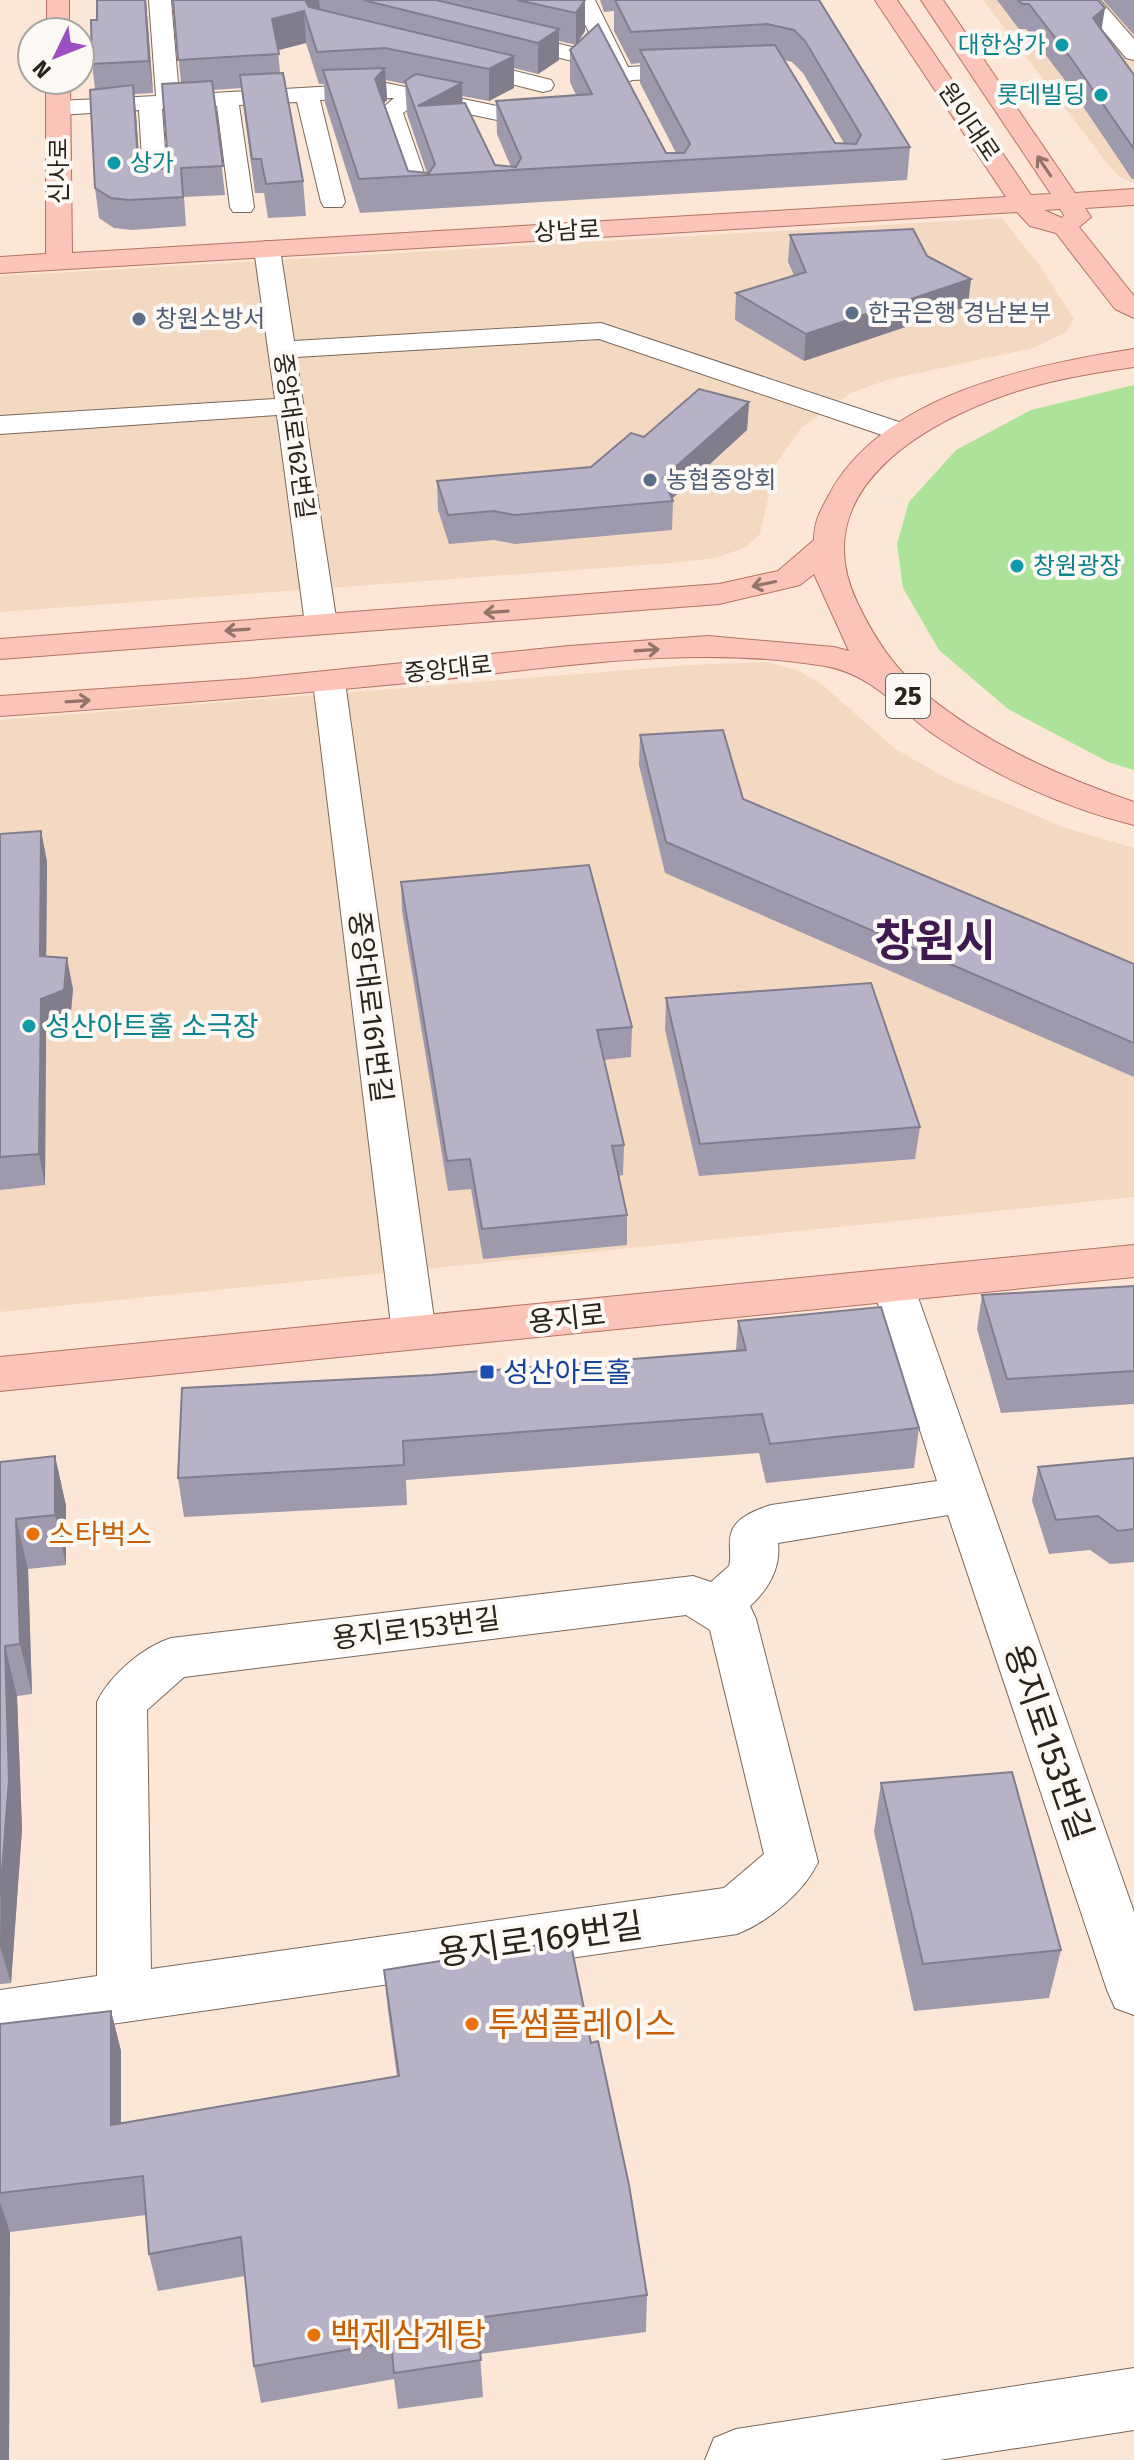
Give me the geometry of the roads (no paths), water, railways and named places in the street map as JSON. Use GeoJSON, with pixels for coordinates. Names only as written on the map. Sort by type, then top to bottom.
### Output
{"type":"FeatureCollection","features":[{"type":"Feature","properties":{"kind":"main road","name":"원이대로"},"geometry":{"type":"LineString","coordinates":[[886,0],[1024,204]]}},
{"type":"Feature","properties":{"kind":"main road","name":"원이대로"},"geometry":{"type":"LineString","coordinates":[[932,0],[1067,214],[1130,306],[1123,332],[1121,359]]}},
{"type":"Feature","properties":{"kind":"main road","name":"신사로"},"geometry":{"type":"LineString","coordinates":[[59,96],[59,261]]}},
{"type":"Feature","properties":{"kind":"main road","name":"상남로"},"geometry":{"type":"LineString","coordinates":[[0,265],[1024,204],[1067,214],[1134,197]]}},
{"type":"Feature","properties":{"kind":"main road","name":"25"},"geometry":{"type":"LineString","coordinates":[[1121,359],[1048,371],[992,387],[943,408],[901,432],[877,452],[850,483],[833,519],[829,544],[831,577],[842,611],[862,645],[891,680],[932,715],[983,748],[1055,784],[1134,814]]}},
{"type":"Feature","properties":{"kind":"main road","name":"중앙대로"},"geometry":{"type":"LineString","coordinates":[[0,649],[719,594],[789,578],[829,544]]}},
{"type":"Feature","properties":{"kind":"main road"},"geometry":{"type":"LineString","coordinates":[[569,656],[589,630],[574,607]]}},
{"type":"Feature","properties":{"kind":"main road","name":"중앙대로"},"geometry":{"type":"LineString","coordinates":[[0,706],[329,682],[569,656],[708,646],[834,657],[891,680]]}},
{"type":"Feature","properties":{"kind":"main road","name":"용지로"},"geometry":{"type":"LineString","coordinates":[[0,1374],[1134,1261]]}},
{"type":"Feature","properties":{"kind":"street"},"geometry":{"type":"LineString","coordinates":[[156,190],[160,0]]}},
{"type":"Feature","properties":{"kind":"street"},"geometry":{"type":"LineString","coordinates":[[584,0],[633,100]]}},
{"type":"Feature","properties":{"kind":"street"},"geometry":{"type":"LineString","coordinates":[[1089,0],[1134,53]]}},
{"type":"Feature","properties":{"kind":"street"},"geometry":{"type":"LineString","coordinates":[[607,48],[625,20]]}},
{"type":"Feature","properties":{"kind":"street"},"geometry":{"type":"LineString","coordinates":[[478,31],[581,56]]}},
{"type":"Feature","properties":{"kind":"street"},"geometry":{"type":"LineString","coordinates":[[439,59],[552,79],[593,44],[722,68]]}},
{"type":"Feature","properties":{"kind":"street"},"geometry":{"type":"LineString","coordinates":[[478,129],[497,113],[607,48],[638,45]]}},
{"type":"Feature","properties":{"kind":"street"},"geometry":{"type":"LineString","coordinates":[[333,202],[313,94],[317,81],[326,70],[405,93],[497,113]]}},
{"type":"Feature","properties":{"kind":"street"},"geometry":{"type":"LineString","coordinates":[[59,108],[313,94],[405,93]]}},
{"type":"Feature","properties":{"kind":"street"},"geometry":{"type":"LineString","coordinates":[[405,93],[391,111],[421,199]]}},
{"type":"Feature","properties":{"kind":"street"},"geometry":{"type":"LineString","coordinates":[[227,99],[242,207]]}},
{"type":"Feature","properties":{"kind":"street","name":"중앙대로162번길"},"geometry":{"type":"LineString","coordinates":[[267,249],[321,624]]}},
{"type":"Feature","properties":{"kind":"street"},"geometry":{"type":"LineString","coordinates":[[282,350],[601,331],[901,432]]}},
{"type":"Feature","properties":{"kind":"street"},"geometry":{"type":"LineString","coordinates":[[0,425],[290,406]]}},
{"type":"Feature","properties":{"kind":"street","name":"중앙대로161번길"},"geometry":{"type":"LineString","coordinates":[[329,682],[414,1333]]}},
{"type":"Feature","properties":{"kind":"street","name":"용지로153번길"},"geometry":{"type":"LineString","coordinates":[[893,1286],[1134,1990]]}},
{"type":"Feature","properties":{"kind":"street"},"geometry":{"type":"LineString","coordinates":[[713,1607],[745,1585],[757,1558],[754,1535],[771,1523],[965,1495]]}},
{"type":"Feature","properties":{"kind":"street","name":"용지로153번길"},"geometry":{"type":"LineString","coordinates":[[124,1999],[122,1702],[171,1658],[693,1595],[713,1607]]}},
{"type":"Feature","properties":{"kind":"street","name":"용지로169번길"},"geometry":{"type":"LineString","coordinates":[[0,2015],[737,1910],[792,1862],[732,1619],[713,1607]]}},
{"type":"Feature","properties":{"kind":"street"},"geometry":{"type":"LineString","coordinates":[[736,2460],[1134,2399]]}},
{"type":"Feature","properties":{"kind":"place","name":"대한상가"},"geometry":{"type":"Point","coordinates":[1062,45]}},
{"type":"Feature","properties":{"kind":"place","name":"롯데빌딩"},"geometry":{"type":"Point","coordinates":[1101,95]}},
{"type":"Feature","properties":{"kind":"place","name":"상가"},"geometry":{"type":"Point","coordinates":[114,163]}},
{"type":"Feature","properties":{"kind":"place","name":"한국은행 경남본부"},"geometry":{"type":"Point","coordinates":[852,313]}},
{"type":"Feature","properties":{"kind":"place","name":"창원소방서"},"geometry":{"type":"Point","coordinates":[139,319]}},
{"type":"Feature","properties":{"kind":"place","name":"농협중앙회"},"geometry":{"type":"Point","coordinates":[650,480]}},
{"type":"Feature","properties":{"kind":"place","name":"창원광장"},"geometry":{"type":"Point","coordinates":[1017,566]}},
{"type":"Feature","properties":{"kind":"place","name":"성산아트홀 소극장"},"geometry":{"type":"Point","coordinates":[29,1026]}},
{"type":"Feature","properties":{"kind":"place","name":"성산아트홀"},"geometry":{"type":"Point","coordinates":[487,1372]}},
{"type":"Feature","properties":{"kind":"place","name":"스타벅스"},"geometry":{"type":"Point","coordinates":[33,1534]}},
{"type":"Feature","properties":{"kind":"place","name":"투썸플레이스"},"geometry":{"type":"Point","coordinates":[472,2024]}},
{"type":"Feature","properties":{"kind":"place","name":"백제삼계탕"},"geometry":{"type":"Point","coordinates":[314,2335]}},
{"type":"Feature","properties":{"kind":"district","name":"창원시"},"geometry":{"type":"Point","coordinates":[935,941]}}]}
